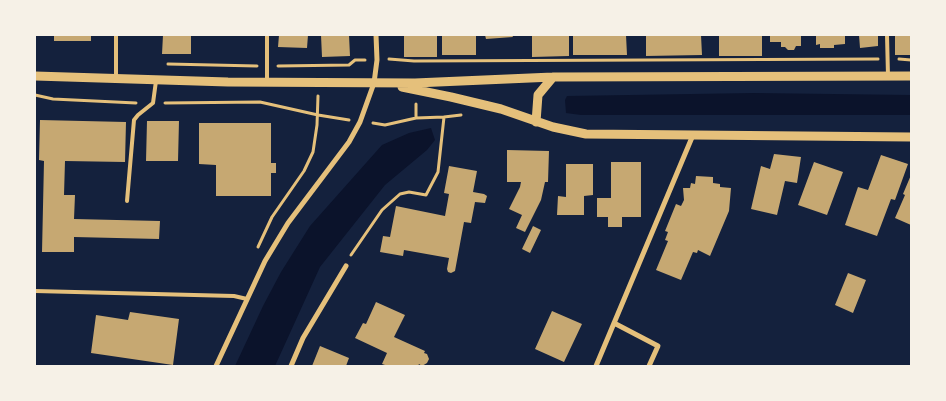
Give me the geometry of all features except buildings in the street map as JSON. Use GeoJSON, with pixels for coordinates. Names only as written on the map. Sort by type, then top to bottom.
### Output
{"type":"FeatureCollection","features":[{"type":"Feature","properties":{"kind":"street"},"geometry":{"type":"LineString","coordinates":[[216,366],[265,261],[288,223],[349,142],[360,122],[374,83],[377,60],[376,35]]}},
{"type":"Feature","properties":{"kind":"street"},"geometry":{"type":"LineString","coordinates":[[35,76],[374,83],[553,77],[911,76]]}},
{"type":"Feature","properties":{"kind":"street"},"geometry":{"type":"LineString","coordinates":[[536,122],[538,95],[553,77]]}},
{"type":"Feature","properties":{"kind":"street"},"geometry":{"type":"LineString","coordinates":[[374,83],[451,96],[501,109],[536,122],[586,134],[911,137]]}},
{"type":"Feature","properties":{"kind":"street"},"geometry":{"type":"LineString","coordinates":[[596,366],[693,135]]}},
{"type":"Feature","properties":{"kind":"street"},"geometry":{"type":"LineString","coordinates":[[291,366],[303,338],[346,266]]}},
{"type":"Feature","properties":{"kind":"street"},"geometry":{"type":"LineString","coordinates":[[614,323],[658,346],[649,366]]}},
{"type":"Feature","properties":{"kind":"lane"},"geometry":{"type":"LineString","coordinates":[[116,35],[116,78]]}},
{"type":"Feature","properties":{"kind":"lane"},"geometry":{"type":"LineString","coordinates":[[266,35],[267,82]]}},
{"type":"Feature","properties":{"kind":"lane"},"geometry":{"type":"LineString","coordinates":[[887,35],[888,76]]}},
{"type":"Feature","properties":{"kind":"lane"},"geometry":{"type":"LineString","coordinates":[[127,201],[134,120],[153,104],[156,79]]}},
{"type":"Feature","properties":{"kind":"lane"},"geometry":{"type":"LineString","coordinates":[[35,291],[234,296],[247,299]]}},
{"type":"Feature","properties":{"kind":"path"},"geometry":{"type":"LineString","coordinates":[[163,64],[319,66],[349,65],[355,60],[911,60]]}},
{"type":"Feature","properties":{"kind":"path"},"geometry":{"type":"LineString","coordinates":[[255,252],[272,217],[304,171],[313,152],[318,115],[319,66]]}},
{"type":"Feature","properties":{"kind":"path"},"geometry":{"type":"LineString","coordinates":[[415,90],[416,118]]}},
{"type":"Feature","properties":{"kind":"path"},"geometry":{"type":"LineString","coordinates":[[35,94],[54,99],[153,104],[203,101],[260,102],[318,115],[385,125],[416,118],[444,117],[438,172],[426,195],[409,192],[400,194],[382,210],[355,248],[346,266]]}},
{"type":"Feature","properties":{"kind":"water"},"geometry":{"type":"Polygon","coordinates":[[[754,93],[911,95],[911,115],[581,115],[566,113],[565,100],[567,96],[754,93]]]}},
{"type":"Feature","properties":{"kind":"water"},"geometry":{"type":"Polygon","coordinates":[[[431,128],[435,140],[427,150],[385,185],[320,267],[275,366],[235,366],[281,272],[310,226],[382,145],[409,133],[431,128]]]}}]}
